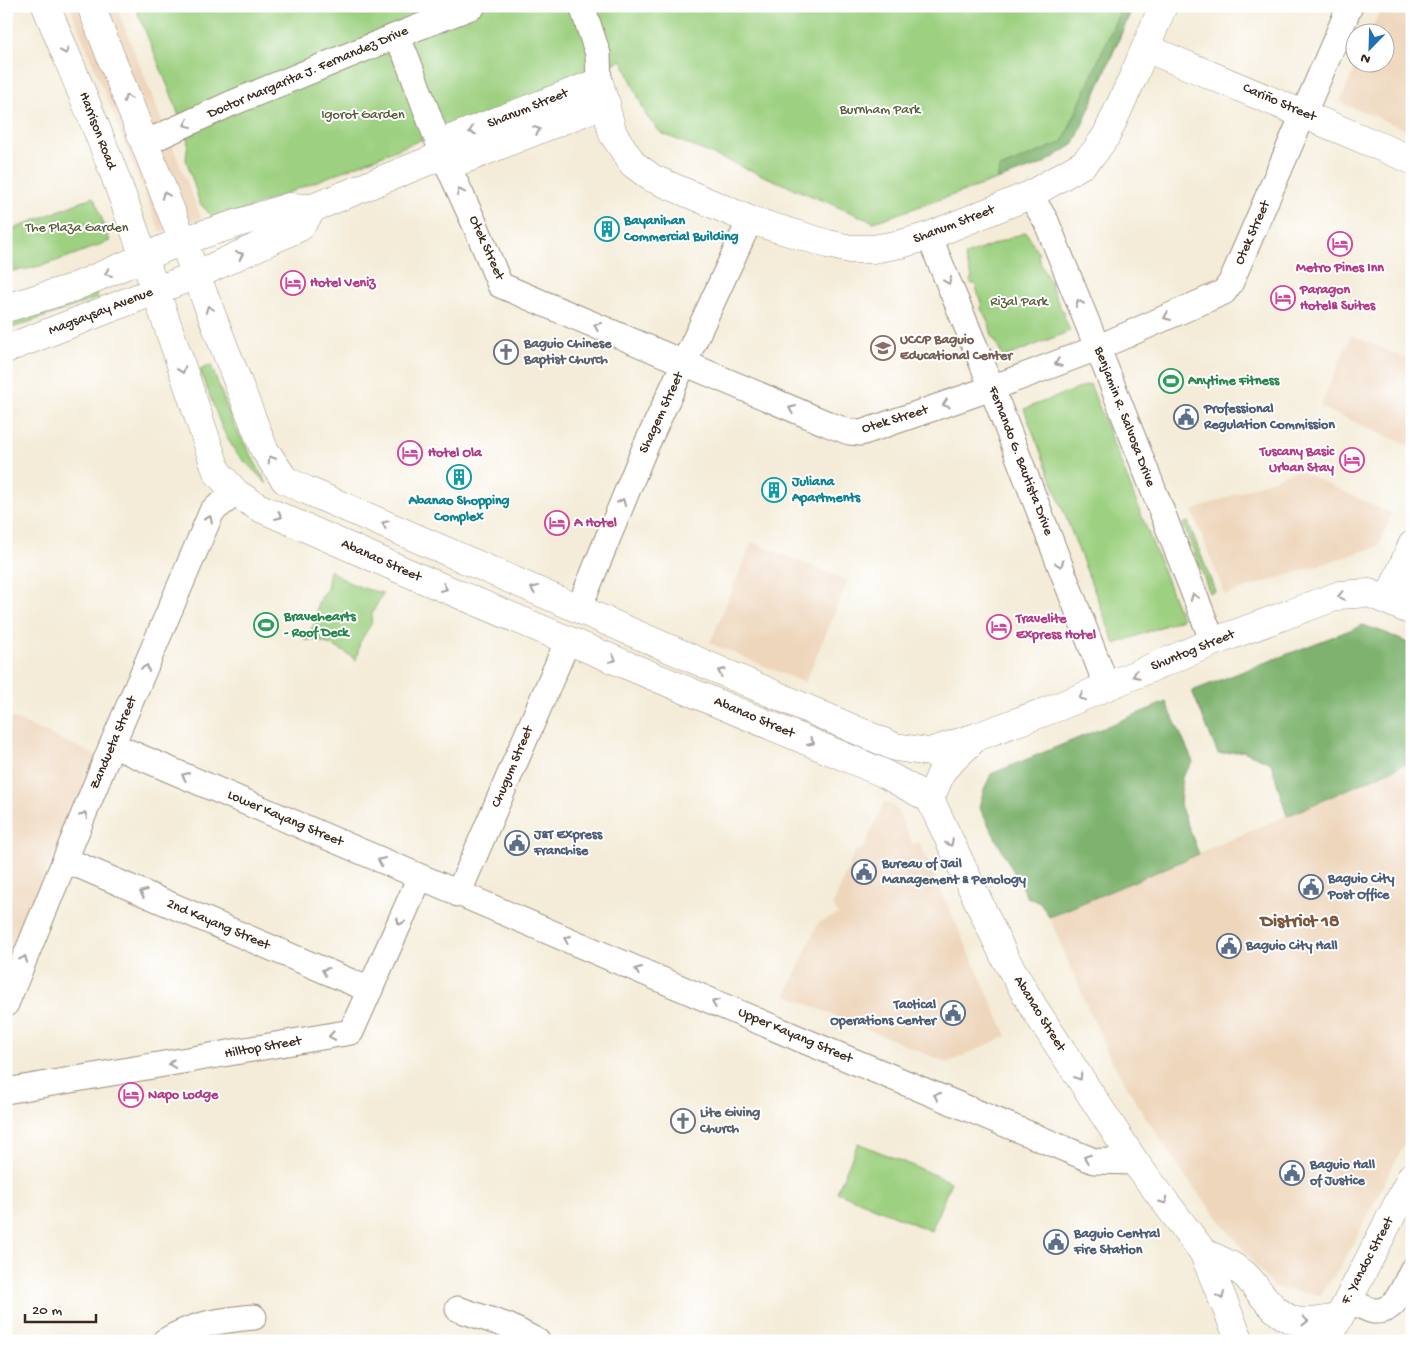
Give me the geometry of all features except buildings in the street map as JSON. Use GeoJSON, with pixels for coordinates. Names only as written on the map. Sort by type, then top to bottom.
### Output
{"type":"FeatureCollection","features":[{"type":"Feature","properties":{"kind":"main road","name":"Harrison Road"},"geometry":{"type":"LineString","coordinates":[[46,6],[87,104],[144,257]]}},
{"type":"Feature","properties":{"kind":"main road"},"geometry":{"type":"LineString","coordinates":[[91,6],[182,241]]}},
{"type":"Feature","properties":{"kind":"main road","name":"Shanum Street"},"geometry":{"type":"LineString","coordinates":[[443,155],[464,160],[603,92],[613,134],[633,164],[652,178],[750,220],[828,244],[850,249],[902,244],[929,236],[1030,195],[1080,166],[1094,153],[1106,136],[1163,6]]}},
{"type":"Feature","properties":{"kind":"main road","name":"Cariño Street"},"geometry":{"type":"LineString","coordinates":[[1146,48],[1412,160]]}},
{"type":"Feature","properties":{"kind":"main road"},"geometry":{"type":"LineString","coordinates":[[6,308],[72,288],[182,241],[289,207],[313,208],[443,155]]}},
{"type":"Feature","properties":{"kind":"main road"},"geometry":{"type":"LineString","coordinates":[[196,275],[300,227],[313,208]]}},
{"type":"Feature","properties":{"kind":"main road","name":"Abanao Street"},"geometry":{"type":"LineString","coordinates":[[182,241],[264,449],[284,480],[895,747]]}},
{"type":"Feature","properties":{"kind":"main road","name":"Abanao Street"},"geometry":{"type":"LineString","coordinates":[[144,257],[218,472],[236,493],[258,507],[280,517],[882,773],[930,799],[1001,949],[1029,1000],[1135,1162],[1203,1252],[1240,1341]]}},
{"type":"Feature","properties":{"kind":"main road","name":"Magsaysay Avenue"},"geometry":{"type":"LineString","coordinates":[[6,349],[196,275]]}},
{"type":"Feature","properties":{"kind":"main road"},"geometry":{"type":"LineString","coordinates":[[6,288],[72,288]]}},
{"type":"Feature","properties":{"kind":"main road"},"geometry":{"type":"LineString","coordinates":[[1400,605],[1412,545]]}},
{"type":"Feature","properties":{"kind":"main road","name":"Shuntog Street"},"geometry":{"type":"LineString","coordinates":[[895,747],[929,752],[976,737],[1058,707],[1213,642],[1340,595],[1368,593],[1400,605]]}},
{"type":"Feature","properties":{"kind":"main road"},"geometry":{"type":"LineString","coordinates":[[740,712],[752,686]]}},
{"type":"Feature","properties":{"kind":"main road","name":"Shuntog Street"},"geometry":{"type":"LineString","coordinates":[[930,799],[943,768],[976,737]]}},
{"type":"Feature","properties":{"kind":"main road","name":"F. Yandoc Street"},"geometry":{"type":"LineString","coordinates":[[1338,1320],[1412,1176]]}},
{"type":"Feature","properties":{"kind":"main road"},"geometry":{"type":"LineString","coordinates":[[1203,1252],[1228,1263],[1245,1275],[1275,1311],[1292,1321],[1317,1322],[1338,1320]]}},
{"type":"Feature","properties":{"kind":"street","name":"Doctor Margarita J. Fernandez Drive"},"geometry":{"type":"LineString","coordinates":[[145,143],[230,104],[473,6]]}},
{"type":"Feature","properties":{"kind":"street"},"geometry":{"type":"LineString","coordinates":[[582,6],[598,54],[603,92]]}},
{"type":"Feature","properties":{"kind":"street","name":"Otek Street"},"geometry":{"type":"LineString","coordinates":[[396,36],[406,56],[443,155],[500,285],[849,432],[861,433],[992,388],[1097,348],[1224,292],[1231,282],[1350,6]]}},
{"type":"Feature","properties":{"kind":"street","name":"Benjamin R. Salvosa Drive"},"geometry":{"type":"LineString","coordinates":[[1030,195],[1046,221],[1213,642]]}},
{"type":"Feature","properties":{"kind":"street","name":"Shagem Street"},"geometry":{"type":"LineString","coordinates":[[579,608],[644,450],[750,220]]}},
{"type":"Feature","properties":{"kind":"street","name":"Fernando G. Bautista Drive"},"geometry":{"type":"LineString","coordinates":[[929,236],[992,388],[1107,687]]}},
{"type":"Feature","properties":{"kind":"street","name":"Zandueta Street"},"geometry":{"type":"LineString","coordinates":[[6,1004],[112,745],[212,511],[236,493]]}},
{"type":"Feature","properties":{"kind":"street","name":"Chugum Street"},"geometry":{"type":"LineString","coordinates":[[458,894],[568,640]]}},
{"type":"Feature","properties":{"kind":"street","name":"Lower Kayang Street"},"geometry":{"type":"LineString","coordinates":[[112,745],[458,894]]}},
{"type":"Feature","properties":{"kind":"street","name":"2nd Kayang Street"},"geometry":{"type":"LineString","coordinates":[[66,860],[370,990]]}},
{"type":"Feature","properties":{"kind":"street","name":"Hilltop Street"},"geometry":{"type":"LineString","coordinates":[[6,1091],[351,1032],[420,877]]}},
{"type":"Feature","properties":{"kind":"street","name":"Upper Kayang Street"},"geometry":{"type":"LineString","coordinates":[[458,894],[1094,1161],[1135,1162]]}},
{"type":"Feature","properties":{"kind":"street"},"geometry":{"type":"LineString","coordinates":[[1338,1320],[1384,1310],[1394,1304],[1412,1270]]}},
{"type":"Feature","properties":{"kind":"street"},"geometry":{"type":"LineString","coordinates":[[458,1309],[508,1326],[538,1341]]}},
{"type":"Feature","properties":{"kind":"street"},"geometry":{"type":"LineString","coordinates":[[165,1341],[180,1332],[216,1321],[254,1317]]}},
{"type":"Feature","properties":{"kind":"shaded area"},"geometry":{"type":"Polygon","coordinates":[[[70,6],[116,6],[202,219],[160,232],[70,6]]]}},
{"type":"Feature","properties":{"kind":"shaded area"},"geometry":{"type":"Polygon","coordinates":[[[1382,6],[1412,6],[1412,132],[1340,102],[1353,72],[1396,72],[1396,22],[1375,22],[1382,6]]]}},
{"type":"Feature","properties":{"kind":"shaded area"},"geometry":{"type":"Polygon","coordinates":[[[1351,335],[1412,361],[1412,447],[1320,407],[1351,335]]]}},
{"type":"Feature","properties":{"kind":"shaded area"},"geometry":{"type":"Polygon","coordinates":[[[1297,470],[1392,514],[1379,546],[1225,595],[1192,511],[1297,470]]]}},
{"type":"Feature","properties":{"kind":"shaded area"},"geometry":{"type":"Polygon","coordinates":[[[752,542],[848,581],[805,683],[710,643],[752,542]]]}},
{"type":"Feature","properties":{"kind":"shaded area"},"geometry":{"type":"Polygon","coordinates":[[[6,715],[98,756],[6,961],[6,715]]]}},
{"type":"Feature","properties":{"kind":"shaded area"},"geometry":{"type":"Polygon","coordinates":[[[1412,762],[1412,1129],[1342,1265],[1320,1295],[1273,1287],[1187,1179],[1144,1115],[1109,1056],[1049,917],[1412,762]]]}},
{"type":"Feature","properties":{"kind":"shaded area"},"geometry":{"type":"Polygon","coordinates":[[[884,802],[894,806],[897,810],[913,845],[919,842],[1007,1036],[947,1063],[786,995],[818,923],[838,914],[833,905],[855,851],[864,848],[884,802]]]}},
{"type":"Feature","properties":{"kind":"green space","name":"Burnham Park"},"geometry":{"type":"Polygon","coordinates":[[[135,6],[1133,6],[1074,144],[1043,164],[874,222],[661,133],[647,117],[622,60],[222,219],[212,216],[200,204],[186,159],[188,142],[173,99],[135,6]]]}},
{"type":"Feature","properties":{"kind":"green space"},"geometry":{"type":"Polygon","coordinates":[[[1122,6],[1133,6],[1074,144],[1043,164],[997,180],[1000,168],[1063,142],[1122,6]]]}},
{"type":"Feature","properties":{"kind":"green space","name":"The Plaza Garden"},"geometry":{"type":"Polygon","coordinates":[[[93,197],[110,241],[45,265],[6,271],[6,232],[93,197]]]}},
{"type":"Feature","properties":{"kind":"green space","name":"Rizal Park"},"geometry":{"type":"Polygon","coordinates":[[[1026,232],[1039,254],[1038,257],[1048,279],[1051,281],[1051,286],[1061,309],[1064,311],[1070,331],[1003,358],[995,340],[992,338],[991,330],[981,309],[982,306],[975,284],[972,284],[970,281],[972,277],[965,259],[966,255],[1026,232]]]}},
{"type":"Feature","properties":{"kind":"green space"},"geometry":{"type":"Polygon","coordinates":[[[96,293],[98,298],[6,330],[6,324],[96,293]]]}},
{"type":"Feature","properties":{"kind":"green space"},"geometry":{"type":"Polygon","coordinates":[[[211,365],[233,423],[267,484],[236,453],[222,428],[200,370],[211,365]]]}},
{"type":"Feature","properties":{"kind":"green space"},"geometry":{"type":"Polygon","coordinates":[[[1090,384],[1182,619],[1115,644],[1024,409],[1090,384]]]}},
{"type":"Feature","properties":{"kind":"green space"},"geometry":{"type":"Polygon","coordinates":[[[1188,522],[1215,591],[1210,593],[1183,524],[1188,522]]]}},
{"type":"Feature","properties":{"kind":"green space"},"geometry":{"type":"Polygon","coordinates":[[[330,570],[342,579],[355,585],[383,593],[372,613],[371,624],[360,642],[356,660],[344,652],[319,641],[304,640],[315,623],[318,602],[327,589],[330,570]]]}},
{"type":"Feature","properties":{"kind":"green space"},"geometry":{"type":"Polygon","coordinates":[[[1363,625],[1412,645],[1412,761],[1287,816],[1271,763],[1243,751],[1218,754],[1192,691],[1363,625]]]}},
{"type":"Feature","properties":{"kind":"green space"},"geometry":{"type":"Polygon","coordinates":[[[1166,702],[1193,762],[1182,777],[1180,805],[1199,854],[1049,917],[1040,902],[1027,897],[979,807],[991,774],[1166,702]]]}},
{"type":"Feature","properties":{"kind":"green space"},"geometry":{"type":"Polygon","coordinates":[[[858,1143],[951,1182],[931,1231],[837,1192],[858,1143]]]}},
{"type":"Feature","properties":{"kind":"place","name":"Bayanihan Commercial Building"},"geometry":{"type":"Point","coordinates":[607,229]}},
{"type":"Feature","properties":{"kind":"place","name":"Metro Pines Inn"},"geometry":{"type":"Point","coordinates":[1340,244]}},
{"type":"Feature","properties":{"kind":"place","name":"Hotel Veniz"},"geometry":{"type":"Point","coordinates":[293,283]}},
{"type":"Feature","properties":{"kind":"place","name":"Paragon Hotel& Suites"},"geometry":{"type":"Point","coordinates":[1283,298]}},
{"type":"Feature","properties":{"kind":"place","name":"UCCP Baguio Educational Center"},"geometry":{"type":"Point","coordinates":[883,348]}},
{"type":"Feature","properties":{"kind":"place","name":"Baguio Chinese Baptist Church"},"geometry":{"type":"Point","coordinates":[506,352]}},
{"type":"Feature","properties":{"kind":"place","name":"Anytime Fitness"},"geometry":{"type":"Point","coordinates":[1171,381]}},
{"type":"Feature","properties":{"kind":"place","name":"Professional Regulation Commission"},"geometry":{"type":"Point","coordinates":[1186,417]}},
{"type":"Feature","properties":{"kind":"place","name":"Hotel Ola"},"geometry":{"type":"Point","coordinates":[410,453]}},
{"type":"Feature","properties":{"kind":"place","name":"Tuscany Basic Urban Stay"},"geometry":{"type":"Point","coordinates":[1352,460]}},
{"type":"Feature","properties":{"kind":"place","name":"Abanao Shopping Complex"},"geometry":{"type":"Point","coordinates":[459,477]}},
{"type":"Feature","properties":{"kind":"place","name":"Juliana Apartments"},"geometry":{"type":"Point","coordinates":[774,490]}},
{"type":"Feature","properties":{"kind":"place","name":"A Hotel"},"geometry":{"type":"Point","coordinates":[557,523]}},
{"type":"Feature","properties":{"kind":"place","name":"Bravehearts - Roof Deck"},"geometry":{"type":"Point","coordinates":[266,625]}},
{"type":"Feature","properties":{"kind":"place","name":"Travelite Express Hotel"},"geometry":{"type":"Point","coordinates":[999,627]}},
{"type":"Feature","properties":{"kind":"place","name":"J&T Express Franchise"},"geometry":{"type":"Point","coordinates":[517,843]}},
{"type":"Feature","properties":{"kind":"place","name":"Bureau of Jail Management & Penology"},"geometry":{"type":"Point","coordinates":[864,872]}},
{"type":"Feature","properties":{"kind":"place","name":"Baguio City Post Office"},"geometry":{"type":"Point","coordinates":[1311,887]}},
{"type":"Feature","properties":{"kind":"place","name":"Baguio City Hall"},"geometry":{"type":"Point","coordinates":[1229,946]}},
{"type":"Feature","properties":{"kind":"place","name":"Tactical Operations Center"},"geometry":{"type":"Point","coordinates":[953,1013]}},
{"type":"Feature","properties":{"kind":"place","name":"Napo Lodge"},"geometry":{"type":"Point","coordinates":[131,1095]}},
{"type":"Feature","properties":{"kind":"place","name":"Lite Giving Church"},"geometry":{"type":"Point","coordinates":[683,1121]}},
{"type":"Feature","properties":{"kind":"place","name":"Baguio Hall of Justice"},"geometry":{"type":"Point","coordinates":[1292,1173]}},
{"type":"Feature","properties":{"kind":"place","name":"Baguio Central Fire Station"},"geometry":{"type":"Point","coordinates":[1056,1242]}},
{"type":"Feature","properties":{"kind":"district","name":"District 18"},"geometry":{"type":"Point","coordinates":[1300,922]}},
{"type":"Feature","properties":{"kind":"park label","name":"Igorot Garden"},"geometry":{"type":"Point","coordinates":[363,115]}}]}
